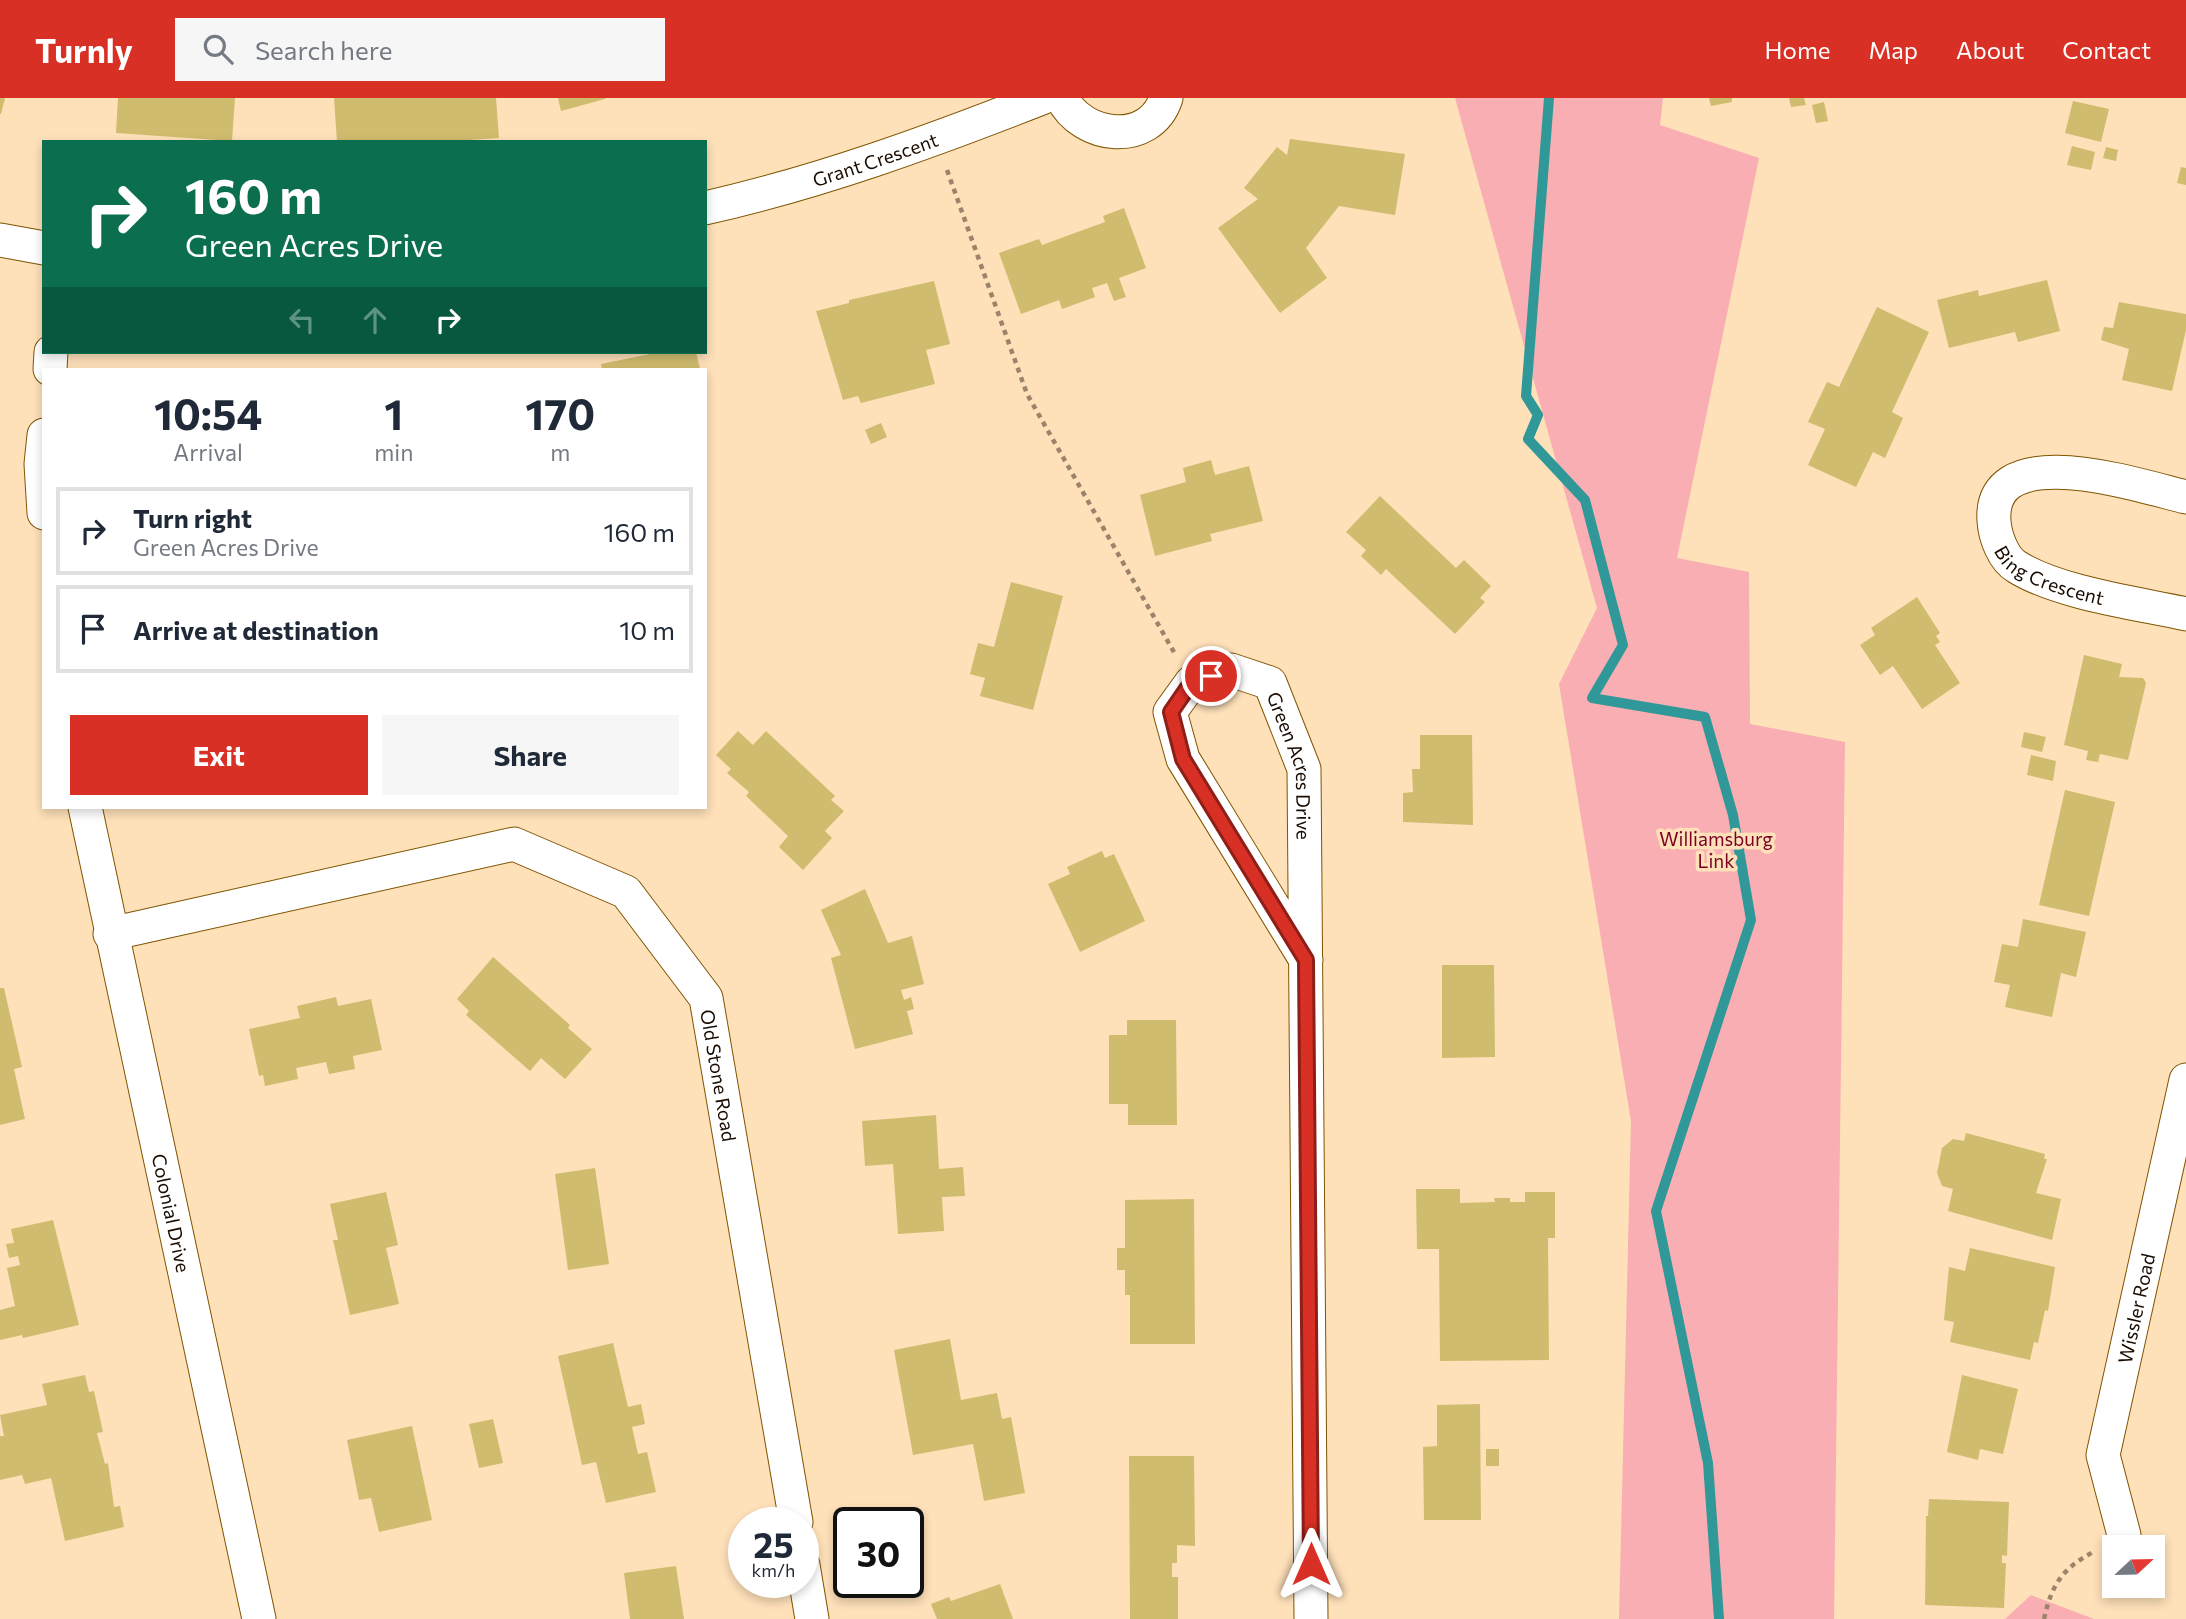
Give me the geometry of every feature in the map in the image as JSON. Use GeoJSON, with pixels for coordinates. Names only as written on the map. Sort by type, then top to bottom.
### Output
{"type":"FeatureCollection","features":[{"type":"Feature","properties":{"kind":"street","name":"Grant Crescent"},"geometry":{"type":"LineString","coordinates":[[707,208],[769,194],[936,139],[1042,98]]}},
{"type":"Feature","properties":{"kind":"street"},"geometry":{"type":"LineString","coordinates":[[1062,98],[1068,110],[1085,125],[1103,132],[1124,132],[1151,120],[1166,98]]}},
{"type":"Feature","properties":{"kind":"street"},"geometry":{"type":"LineString","coordinates":[[0,240],[42,248]]}},
{"type":"Feature","properties":{"kind":"street"},"geometry":{"type":"LineString","coordinates":[[42,454],[42,480]]}},
{"type":"Feature","properties":{"kind":"street","name":"Bing Crescent"},"geometry":{"type":"LineString","coordinates":[[2186,497],[2082,474],[2047,471],[2017,476],[2000,495],[1994,514],[1995,536],[2013,565],[2041,581],[2186,614]]}},
{"type":"Feature","properties":{"kind":"street","name":"Green Acres Drive"},"geometry":{"type":"LineString","coordinates":[[1191,683],[1231,670],[1270,683],[1304,769],[1311,1619]]}},
{"type":"Feature","properties":{"kind":"street"},"geometry":{"type":"LineString","coordinates":[[1191,683],[1171,712],[1183,759],[1306,960]]}},
{"type":"Feature","properties":{"kind":"street","name":"Colonial Drive"},"geometry":{"type":"LineString","coordinates":[[85,809],[110,934],[259,1619]]}},
{"type":"Feature","properties":{"kind":"street","name":"Old Stone Road"},"geometry":{"type":"LineString","coordinates":[[110,934],[514,844],[626,892],[706,998],[793,1507]]}},
{"type":"Feature","properties":{"kind":"street","name":"Wissler Road"},"geometry":{"type":"LineString","coordinates":[[2124,1535],[2103,1455],[2186,1080]]}},
{"type":"Feature","properties":{"kind":"street"},"geometry":{"type":"LineString","coordinates":[[809,1598],[813,1619]]}},
{"type":"Feature","properties":{"kind":"path"},"geometry":{"type":"LineString","coordinates":[[936,139],[1027,394],[1191,683]]}},
{"type":"Feature","properties":{"kind":"path"},"geometry":{"type":"LineString","coordinates":[[2044,1619],[2049,1597],[2071,1564],[2102,1547]]}},
{"type":"Feature","properties":{"kind":"green space","name":"Williamsburg Link"},"geometry":{"type":"Polygon","coordinates":[[[1455,98],[1663,98],[1660,125],[1759,158],[1677,558],[1749,572],[1750,724],[1845,742],[1834,1619],[1619,1619],[1631,1121],[1559,684],[1597,608],[1455,98]]]}},
{"type":"Feature","properties":{"kind":"green space"},"geometry":{"type":"Polygon","coordinates":[[[2031,1595],[2094,1619],[2005,1619],[2031,1595]]]}},
{"type":"Feature","properties":{"kind":"building"},"geometry":{"type":"Polygon","coordinates":[[[0,98],[5,98],[1,114],[0,114],[0,98]]]}},
{"type":"Feature","properties":{"kind":"building"},"geometry":{"type":"Polygon","coordinates":[[[118,98],[235,98],[232,140],[116,133],[118,98]]]}},
{"type":"Feature","properties":{"kind":"building"},"geometry":{"type":"Polygon","coordinates":[[[334,98],[496,98],[499,138],[337,140],[334,98]]]}},
{"type":"Feature","properties":{"kind":"building"},"geometry":{"type":"Polygon","coordinates":[[[558,98],[605,98],[605,99],[561,111],[558,98]]]}},
{"type":"Feature","properties":{"kind":"building"},"geometry":{"type":"Polygon","coordinates":[[[1709,98],[1732,98],[1732,102],[1711,106],[1709,98]]]}},
{"type":"Feature","properties":{"kind":"building"},"geometry":{"type":"Polygon","coordinates":[[[1789,98],[1804,98],[1806,105],[1791,107],[1789,98]]]}},
{"type":"Feature","properties":{"kind":"building"},"geometry":{"type":"Polygon","coordinates":[[[2073,101],[2109,109],[2101,142],[2065,133],[2073,101]]]}},
{"type":"Feature","properties":{"kind":"building"},"geometry":{"type":"Polygon","coordinates":[[[1824,102],[1828,121],[1816,123],[1812,105],[1824,102]]]}},
{"type":"Feature","properties":{"kind":"building"},"geometry":{"type":"Polygon","coordinates":[[[1290,139],[1405,154],[1395,215],[1339,206],[1306,248],[1327,278],[1280,313],[1218,228],[1258,199],[1244,188],[1277,147],[1287,155],[1290,139]]]}},
{"type":"Feature","properties":{"kind":"building"},"geometry":{"type":"Polygon","coordinates":[[[2072,146],[2095,152],[2091,170],[2067,165],[2072,146]]]}},
{"type":"Feature","properties":{"kind":"building"},"geometry":{"type":"Polygon","coordinates":[[[2106,147],[2118,150],[2116,161],[2103,158],[2106,147]]]}},
{"type":"Feature","properties":{"kind":"building"},"geometry":{"type":"Polygon","coordinates":[[[2181,167],[2186,168],[2186,185],[2177,183],[2181,167]]]}},
{"type":"Feature","properties":{"kind":"building"},"geometry":{"type":"Polygon","coordinates":[[[1124,208],[1146,268],[1119,278],[1126,297],[1114,301],[1107,283],[1092,288],[1095,297],[1062,309],[1059,300],[1021,314],[999,253],[1039,239],[1042,245],[1105,222],[1103,216],[1124,208]]]}},
{"type":"Feature","properties":{"kind":"building"},"geometry":{"type":"Polygon","coordinates":[[[2047,280],[2060,331],[2018,342],[2015,332],[1949,348],[1937,300],[1978,290],[1979,296],[2047,280]]]}},
{"type":"Feature","properties":{"kind":"building"},"geometry":{"type":"Polygon","coordinates":[[[934,281],[950,344],[926,350],[935,384],[861,403],[858,396],[843,400],[816,311],[849,303],[849,300],[934,281]]]}},
{"type":"Feature","properties":{"kind":"building"},"geometry":{"type":"Polygon","coordinates":[[[2119,302],[2186,314],[2186,330],[2172,391],[2122,380],[2129,349],[2101,340],[2104,327],[2113,328],[2119,302]]]}},
{"type":"Feature","properties":{"kind":"building"},"geometry":{"type":"Polygon","coordinates":[[[1877,307],[1929,332],[1892,412],[1903,418],[1885,458],[1873,452],[1856,487],[1808,465],[1825,429],[1808,422],[1827,382],[1839,387],[1877,307]]]}},
{"type":"Feature","properties":{"kind":"building"},"geometry":{"type":"Polygon","coordinates":[[[650,354],[696,354],[700,368],[602,368],[601,364],[650,354]]]}},
{"type":"Feature","properties":{"kind":"building"},"geometry":{"type":"Polygon","coordinates":[[[881,423],[887,437],[871,444],[865,430],[881,423]]]}},
{"type":"Feature","properties":{"kind":"building"},"geometry":{"type":"Polygon","coordinates":[[[1211,460],[1215,475],[1249,466],[1263,521],[1210,534],[1212,541],[1155,556],[1140,495],[1186,482],[1183,468],[1211,460]]]}},
{"type":"Feature","properties":{"kind":"building"},"geometry":{"type":"Polygon","coordinates":[[[1380,496],[1456,568],[1464,560],[1491,586],[1480,598],[1485,602],[1455,634],[1386,569],[1381,575],[1361,556],[1366,550],[1346,532],[1380,496]]]}},
{"type":"Feature","properties":{"kind":"building"},"geometry":{"type":"Polygon","coordinates":[[[1011,582],[1063,596],[1033,710],[980,696],[985,678],[970,674],[978,643],[994,647],[1011,582]]]}},
{"type":"Feature","properties":{"kind":"building"},"geometry":{"type":"Polygon","coordinates":[[[1917,597],[1940,633],[1936,636],[1940,642],[1935,645],[1960,683],[1922,709],[1893,666],[1880,675],[1860,645],[1875,635],[1871,628],[1917,597]]]}},
{"type":"Feature","properties":{"kind":"building"},"geometry":{"type":"Polygon","coordinates":[[[2084,655],[2122,664],[2119,677],[2143,678],[2146,683],[2128,760],[2100,754],[2098,762],[2086,760],[2088,751],[2064,745],[2084,655]]]}},
{"type":"Feature","properties":{"kind":"building"},"geometry":{"type":"Polygon","coordinates":[[[738,731],[753,745],[766,731],[835,796],[831,800],[844,811],[825,831],[832,838],[803,870],[779,847],[788,836],[746,796],[749,792],[727,773],[731,769],[716,755],[738,731]]]}},
{"type":"Feature","properties":{"kind":"building"},"geometry":{"type":"Polygon","coordinates":[[[2024,732],[2046,737],[2042,752],[2021,747],[2024,732]]]}},
{"type":"Feature","properties":{"kind":"building"},"geometry":{"type":"Polygon","coordinates":[[[1420,735],[1472,735],[1473,825],[1403,822],[1403,793],[1413,792],[1412,769],[1420,769],[1420,735]]]}},
{"type":"Feature","properties":{"kind":"building"},"geometry":{"type":"Polygon","coordinates":[[[2031,755],[2056,761],[2053,781],[2027,775],[2031,755]]]}},
{"type":"Feature","properties":{"kind":"building"},"geometry":{"type":"Polygon","coordinates":[[[2065,790],[2115,802],[2089,916],[2039,905],[2065,790]]]}},
{"type":"Feature","properties":{"kind":"building"},"geometry":{"type":"Polygon","coordinates":[[[1102,851],[1105,858],[1114,854],[1145,921],[1080,952],[1048,884],[1070,874],[1067,867],[1102,851]]]}},
{"type":"Feature","properties":{"kind":"building"},"geometry":{"type":"Polygon","coordinates":[[[865,889],[888,943],[912,936],[924,984],[901,990],[904,1000],[911,997],[914,1009],[907,1011],[913,1034],[855,1049],[831,958],[841,955],[821,910],[865,889]]]}},
{"type":"Feature","properties":{"kind":"building"},"geometry":{"type":"Polygon","coordinates":[[[2023,919],[2086,932],[2076,977],[2061,973],[2052,1017],[2005,1007],[2010,985],[1994,982],[2002,944],[2018,947],[2023,919]]]}},
{"type":"Feature","properties":{"kind":"building"},"geometry":{"type":"Polygon","coordinates":[[[493,957],[570,1025],[568,1028],[592,1049],[565,1079],[541,1058],[530,1071],[466,1015],[469,1011],[457,999],[493,957]]]}},
{"type":"Feature","properties":{"kind":"building"},"geometry":{"type":"Polygon","coordinates":[[[1442,965],[1494,965],[1495,1057],[1442,1058],[1442,965]]]}},
{"type":"Feature","properties":{"kind":"building"},"geometry":{"type":"Polygon","coordinates":[[[0,988],[4,988],[22,1067],[14,1069],[25,1119],[0,1125],[0,988]]]}},
{"type":"Feature","properties":{"kind":"building"},"geometry":{"type":"Polygon","coordinates":[[[336,997],[338,1006],[371,999],[382,1050],[353,1056],[355,1069],[329,1074],[326,1062],[296,1068],[298,1079],[265,1086],[263,1075],[259,1076],[249,1029],[300,1018],[297,1006],[336,997]]]}},
{"type":"Feature","properties":{"kind":"building"},"geometry":{"type":"Polygon","coordinates":[[[1127,1020],[1176,1020],[1177,1125],[1128,1125],[1128,1104],[1109,1104],[1109,1035],[1127,1035],[1127,1020]]]}},
{"type":"Feature","properties":{"kind":"building"},"geometry":{"type":"Polygon","coordinates":[[[936,1115],[939,1169],[963,1167],[965,1196],[942,1197],[944,1231],[898,1234],[893,1164],[865,1166],[862,1121],[936,1115]]]}},
{"type":"Feature","properties":{"kind":"building"},"geometry":{"type":"Polygon","coordinates":[[[1966,1133],[2045,1154],[2044,1159],[2047,1159],[2036,1193],[2061,1199],[2052,1240],[1948,1211],[1953,1189],[1942,1186],[1937,1173],[1942,1148],[1953,1139],[1964,1141],[1966,1133]]]}},
{"type":"Feature","properties":{"kind":"building"},"geometry":{"type":"Polygon","coordinates":[[[595,1168],[609,1264],[568,1270],[555,1174],[595,1168]]]}},
{"type":"Feature","properties":{"kind":"building"},"geometry":{"type":"Polygon","coordinates":[[[1416,1189],[1460,1189],[1460,1203],[1495,1202],[1494,1198],[1525,1202],[1525,1192],[1555,1192],[1555,1238],[1548,1238],[1549,1360],[1440,1361],[1439,1249],[1417,1249],[1416,1189]]]}},
{"type":"Feature","properties":{"kind":"building"},"geometry":{"type":"Polygon","coordinates":[[[386,1192],[398,1245],[386,1248],[399,1304],[350,1315],[333,1240],[338,1240],[330,1204],[386,1192]]]}},
{"type":"Feature","properties":{"kind":"building"},"geometry":{"type":"Polygon","coordinates":[[[1194,1199],[1195,1344],[1130,1344],[1130,1295],[1125,1295],[1125,1270],[1117,1270],[1117,1248],[1125,1248],[1125,1200],[1194,1199]]]}},
{"type":"Feature","properties":{"kind":"building"},"geometry":{"type":"Polygon","coordinates":[[[53,1220],[79,1325],[23,1338],[22,1335],[0,1340],[0,1310],[15,1306],[7,1268],[20,1265],[18,1256],[9,1258],[6,1244],[14,1243],[11,1229],[53,1220]]]}},
{"type":"Feature","properties":{"kind":"building"},"geometry":{"type":"Polygon","coordinates":[[[1970,1248],[2055,1267],[2048,1311],[2045,1310],[2038,1343],[2034,1342],[2030,1360],[1950,1342],[1954,1322],[1944,1320],[1949,1267],[1965,1271],[1970,1248]]]}},
{"type":"Feature","properties":{"kind":"building"},"geometry":{"type":"Polygon","coordinates":[[[950,1339],[961,1400],[997,1393],[1002,1419],[1011,1417],[1025,1493],[984,1501],[973,1444],[913,1455],[894,1350],[950,1339]]]}},
{"type":"Feature","properties":{"kind":"building"},"geometry":{"type":"Polygon","coordinates":[[[613,1343],[628,1407],[641,1404],[645,1424],[632,1427],[638,1454],[647,1452],[656,1492],[606,1503],[596,1462],[582,1465],[558,1356],[613,1343]]]}},
{"type":"Feature","properties":{"kind":"building"},"geometry":{"type":"Polygon","coordinates":[[[85,1375],[89,1392],[94,1391],[103,1432],[97,1433],[105,1464],[108,1463],[114,1507],[120,1506],[124,1527],[65,1541],[51,1478],[25,1484],[22,1475],[0,1480],[0,1436],[4,1436],[0,1415],[47,1405],[42,1384],[85,1375]]]}},
{"type":"Feature","properties":{"kind":"building"},"geometry":{"type":"Polygon","coordinates":[[[1962,1375],[2018,1389],[2003,1454],[1980,1449],[1978,1460],[1947,1452],[1962,1375]]]}},
{"type":"Feature","properties":{"kind":"building"},"geometry":{"type":"Polygon","coordinates":[[[1480,1404],[1481,1520],[1424,1520],[1423,1447],[1437,1446],[1437,1405],[1480,1404]]]}},
{"type":"Feature","properties":{"kind":"building"},"geometry":{"type":"Polygon","coordinates":[[[493,1419],[503,1463],[479,1468],[469,1424],[493,1419]]]}},
{"type":"Feature","properties":{"kind":"building"},"geometry":{"type":"Polygon","coordinates":[[[412,1426],[432,1520],[379,1532],[371,1498],[359,1500],[347,1440],[412,1426]]]}},
{"type":"Feature","properties":{"kind":"building"},"geometry":{"type":"Polygon","coordinates":[[[1486,1449],[1499,1449],[1499,1466],[1486,1466],[1486,1449]]]}},
{"type":"Feature","properties":{"kind":"building"},"geometry":{"type":"Polygon","coordinates":[[[1129,1456],[1194,1456],[1195,1546],[1177,1545],[1177,1563],[1172,1563],[1172,1577],[1178,1577],[1178,1619],[1130,1619],[1129,1456]]]}},
{"type":"Feature","properties":{"kind":"building"},"geometry":{"type":"Polygon","coordinates":[[[1929,1499],[2009,1502],[2007,1556],[2002,1555],[2002,1563],[2006,1563],[2004,1608],[1925,1605],[1926,1516],[1929,1499]]]}},
{"type":"Feature","properties":{"kind":"building"},"geometry":{"type":"Polygon","coordinates":[[[676,1566],[684,1619],[630,1619],[624,1573],[676,1566]]]}},
{"type":"Feature","properties":{"kind":"building"},"geometry":{"type":"Polygon","coordinates":[[[1000,1584],[1013,1619],[937,1619],[931,1604],[949,1597],[951,1601],[1000,1584]]]}},
{"type":"Feature","properties":{"kind":"waterway"},"geometry":{"type":"LineString","coordinates":[[1549,98],[1526,396],[1538,415],[1528,439],[1585,500],[1623,645],[1592,698],[1705,717],[1733,815],[1751,920],[1656,1211],[1708,1463],[1719,1619]]}},
{"type":"Feature","properties":{"kind":"route"},"geometry":{"type":"LineString","coordinates":[[1211,676],[1191,683],[1171,712],[1183,759],[1306,960],[1311,1564]]}}]}
